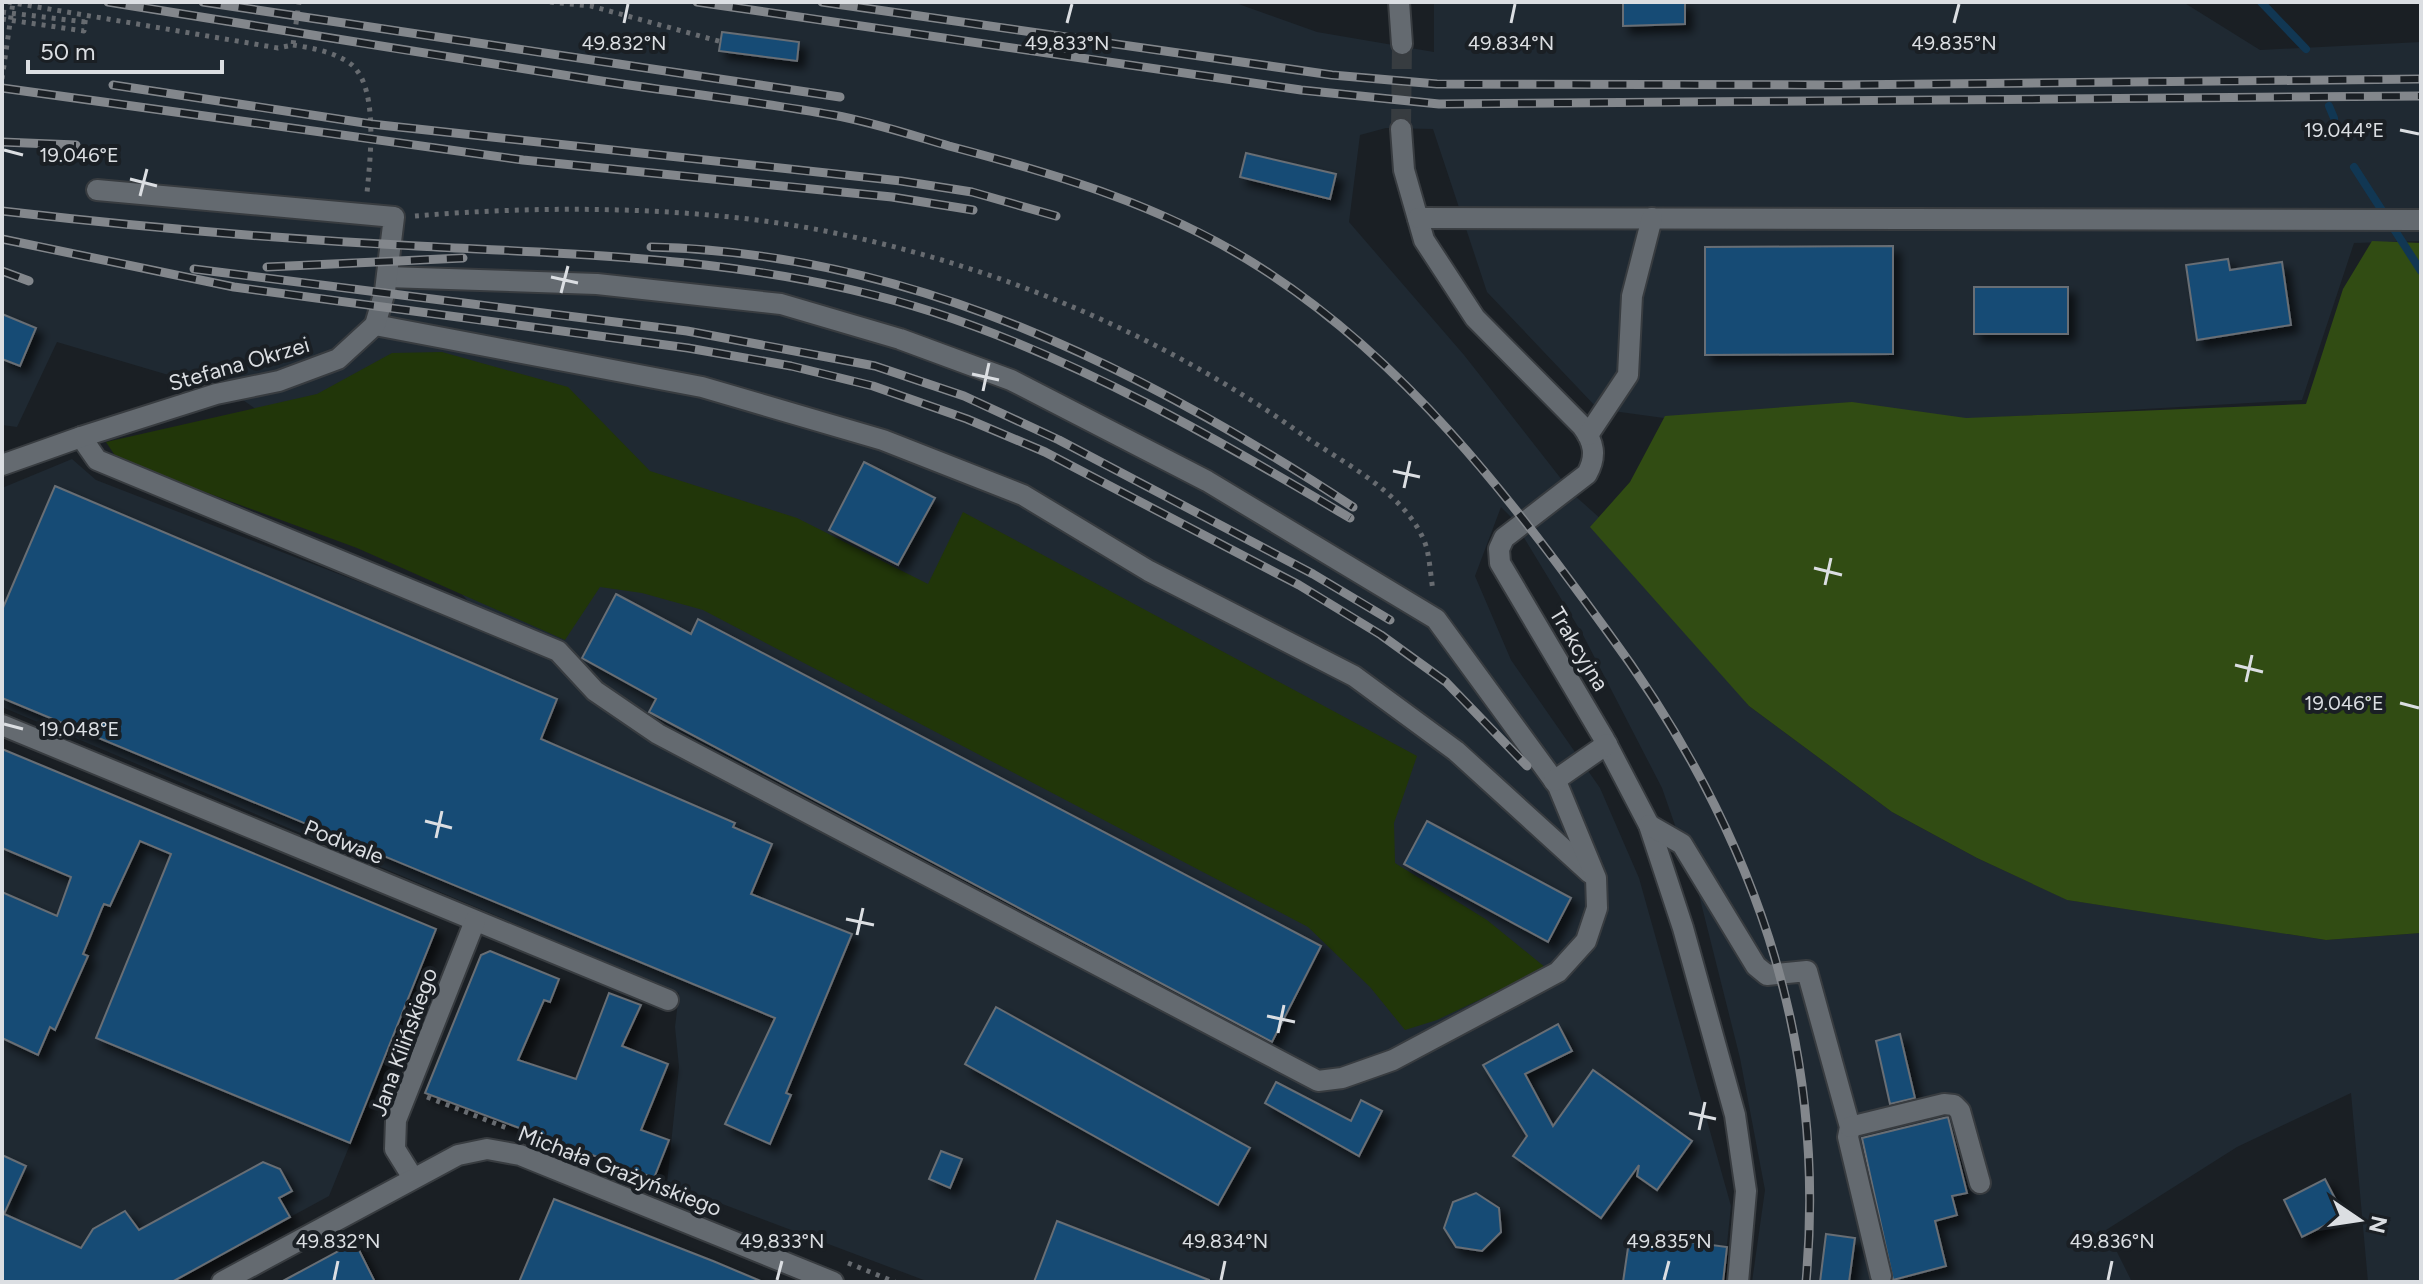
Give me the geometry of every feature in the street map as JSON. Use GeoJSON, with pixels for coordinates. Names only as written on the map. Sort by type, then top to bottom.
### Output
{"type":"FeatureCollection","features":[{"type":"Feature","properties":{"kind":"street"},"geometry":{"type":"LineString","coordinates":[[1399,2],[1402,44]]}},
{"type":"Feature","properties":{"kind":"street"},"geometry":{"type":"LineString","coordinates":[[1401,129],[1404,170],[1424,240],[1475,318],[1588,435],[1628,375],[1632,296],[1652,218]]}},
{"type":"Feature","properties":{"kind":"street"},"geometry":{"type":"LineString","coordinates":[[97,190],[394,217],[387,277],[375,325],[702,387],[883,440],[1023,495],[1149,571],[1354,676],[1456,751],[1596,878]]}},
{"type":"Feature","properties":{"kind":"street"},"geometry":{"type":"LineString","coordinates":[[1418,218],[2416,220]]}},
{"type":"Feature","properties":{"kind":"street"},"geometry":{"type":"LineString","coordinates":[[81,437],[97,460],[558,651],[595,691],[658,734],[1318,1081],[1342,1078],[1393,1060],[1558,972],[1586,941],[1597,908],[1596,878],[1554,781],[1436,619],[1207,481],[1011,380],[900,339],[781,304],[597,284],[387,277]]}},
{"type":"Feature","properties":{"kind":"street","name":"Stefana Okrzei"},"geometry":{"type":"LineString","coordinates":[[2,465],[216,394],[313,370],[338,359],[375,325]]}},
{"type":"Feature","properties":{"kind":"street","name":"Trakcyjna"},"geometry":{"type":"LineString","coordinates":[[1588,435],[1594,461],[1587,474],[1504,538],[1499,549],[1507,576],[1607,744],[1649,825],[1683,928],[1735,1115],[1746,1191],[1738,1282]]}},
{"type":"Feature","properties":{"kind":"street","name":"Podwale"},"geometry":{"type":"LineString","coordinates":[[2,725],[668,1000]]}},
{"type":"Feature","properties":{"kind":"street"},"geometry":{"type":"LineString","coordinates":[[1554,781],[1607,744]]}},
{"type":"Feature","properties":{"kind":"street"},"geometry":{"type":"LineString","coordinates":[[1649,825],[1682,844],[1756,966],[1767,975],[1807,971],[1850,1127],[1848,1137],[1881,1276]]}},
{"type":"Feature","properties":{"kind":"street","name":"Jana Kilińskiego"},"geometry":{"type":"LineString","coordinates":[[413,1178],[395,1149],[396,1120],[475,921]]}},
{"type":"Feature","properties":{"kind":"street"},"geometry":{"type":"LineString","coordinates":[[1850,1127],[1944,1104],[1954,1105],[1960,1111],[1980,1183]]}},
{"type":"Feature","properties":{"kind":"street","name":"Michała Grażyńskiego"},"geometry":{"type":"LineString","coordinates":[[222,1282],[458,1155],[487,1149],[520,1155],[833,1282]]}},
{"type":"Feature","properties":{"kind":"path"},"geometry":{"type":"LineString","coordinates":[[2,79],[10,2],[278,48],[293,45],[322,50],[349,63],[364,84],[371,141],[366,215]]}},
{"type":"Feature","properties":{"kind":"path"},"geometry":{"type":"LineString","coordinates":[[293,45],[299,2]]}},
{"type":"Feature","properties":{"kind":"path"},"geometry":{"type":"LineString","coordinates":[[550,2],[591,6],[722,42]]}},
{"type":"Feature","properties":{"kind":"path"},"geometry":{"type":"LineString","coordinates":[[2,12],[85,22]]}},
{"type":"Feature","properties":{"kind":"path"},"geometry":{"type":"LineString","coordinates":[[2,19],[84,31],[86,14]]}},
{"type":"Feature","properties":{"kind":"path"},"geometry":{"type":"LineString","coordinates":[[394,217],[515,208],[714,217],[825,231],[1003,278],[1171,350],[1285,422],[1404,507],[1427,548],[1436,619]]}},
{"type":"Feature","properties":{"kind":"path"},"geometry":{"type":"LineString","coordinates":[[421,1093],[510,1129]]}},
{"type":"Feature","properties":{"kind":"path"},"geometry":{"type":"LineString","coordinates":[[843,1261],[895,1282]]}},
{"type":"Feature","properties":{"kind":"shaded area"},"geometry":{"type":"Polygon","coordinates":[[[2,2],[1233,2],[1317,32],[1434,52],[1434,2],[2183,2],[2260,50],[2421,42],[2421,241],[2354,243],[2302,400],[1759,431],[1598,409],[1487,292],[1433,129],[1386,128],[1360,135],[1349,222],[1464,355],[1573,494],[1612,529],[1749,706],[1892,812],[1977,858],[2068,900],[2326,940],[2421,933],[2421,1282],[2368,1282],[2351,1093],[2237,1147],[2106,1230],[2132,1282],[1752,1282],[1765,1190],[1740,1058],[1698,891],[1662,788],[1583,635],[1512,518],[1501,507],[1475,576],[1511,660],[1600,788],[1639,878],[1731,1206],[1723,1282],[929,1282],[667,1183],[679,1067],[675,1027],[679,993],[2,707],[2,488],[72,459],[96,480],[525,646],[467,600],[393,517],[301,441],[236,395],[57,342],[17,427],[2,425],[2,2]]]}},
{"type":"Feature","properties":{"kind":"shaded area"},"geometry":{"type":"Polygon","coordinates":[[[2,748],[437,930],[329,1196],[171,1282],[2,1279],[2,748]]]}},
{"type":"Feature","properties":{"kind":"green space"},"geometry":{"type":"Polygon","coordinates":[[[2372,241],[2421,243],[2421,933],[2326,940],[2067,900],[1977,858],[1892,812],[1749,706],[1590,527],[1630,482],[1665,416],[1852,402],[1966,418],[2306,404],[2343,289],[2372,241]]]}},
{"type":"Feature","properties":{"kind":"green space"},"geometry":{"type":"Polygon","coordinates":[[[442,352],[568,387],[650,471],[797,518],[928,584],[963,512],[1417,756],[1394,823],[1395,863],[1487,920],[1546,968],[1437,1020],[1405,1030],[1370,987],[1308,927],[703,610],[642,593],[600,587],[565,640],[357,548],[118,460],[106,442],[317,394],[392,353],[442,352]]]}},
{"type":"Feature","properties":{"kind":"building"},"geometry":{"type":"Polygon","coordinates":[[[1623,2],[1685,2],[1685,24],[1623,26],[1623,2]]]}},
{"type":"Feature","properties":{"kind":"building"},"geometry":{"type":"Polygon","coordinates":[[[722,32],[799,42],[797,61],[719,51],[722,32]]]}},
{"type":"Feature","properties":{"kind":"building"},"geometry":{"type":"Polygon","coordinates":[[[1246,153],[1336,174],[1330,199],[1240,177],[1246,153]]]}},
{"type":"Feature","properties":{"kind":"building"},"geometry":{"type":"Polygon","coordinates":[[[1893,246],[1893,354],[1705,355],[1705,247],[1893,246]]]}},
{"type":"Feature","properties":{"kind":"building"},"geometry":{"type":"Polygon","coordinates":[[[2228,259],[2230,270],[2282,262],[2291,325],[2197,340],[2186,265],[2228,259]]]}},
{"type":"Feature","properties":{"kind":"building"},"geometry":{"type":"Polygon","coordinates":[[[1974,287],[2068,287],[2068,334],[1974,334],[1974,287]]]}},
{"type":"Feature","properties":{"kind":"building"},"geometry":{"type":"Polygon","coordinates":[[[2,314],[36,328],[20,366],[2,359],[2,314]]]}},
{"type":"Feature","properties":{"kind":"building"},"geometry":{"type":"Polygon","coordinates":[[[864,462],[935,498],[898,565],[829,530],[864,462]]]}},
{"type":"Feature","properties":{"kind":"building"},"geometry":{"type":"Polygon","coordinates":[[[55,486],[557,699],[541,739],[735,823],[733,827],[772,844],[751,894],[852,934],[786,1093],[791,1095],[770,1144],[725,1124],[775,1018],[2,698],[2,610],[55,486]]]}},
{"type":"Feature","properties":{"kind":"building"},"geometry":{"type":"Polygon","coordinates":[[[616,594],[691,634],[698,619],[1321,946],[1272,1042],[649,712],[656,699],[582,658],[616,594]]]}},
{"type":"Feature","properties":{"kind":"building"},"geometry":{"type":"Polygon","coordinates":[[[2,749],[436,929],[350,1143],[96,1038],[171,854],[140,841],[110,906],[104,904],[102,908],[83,954],[88,956],[55,1030],[50,1027],[38,1055],[2,1038],[2,892],[57,916],[71,877],[2,848],[2,749]]]}},
{"type":"Feature","properties":{"kind":"building"},"geometry":{"type":"Polygon","coordinates":[[[1427,821],[1571,898],[1548,942],[1404,864],[1427,821]]]}},
{"type":"Feature","properties":{"kind":"building"},"geometry":{"type":"Polygon","coordinates":[[[490,951],[559,979],[550,1002],[544,1000],[518,1060],[576,1079],[609,993],[641,1005],[622,1046],[668,1064],[641,1130],[669,1140],[654,1178],[425,1093],[481,955],[490,951]]]}},
{"type":"Feature","properties":{"kind":"building"},"geometry":{"type":"Polygon","coordinates":[[[996,1007],[1250,1148],[1218,1205],[965,1064],[996,1007]]]}},
{"type":"Feature","properties":{"kind":"building"},"geometry":{"type":"Polygon","coordinates":[[[1558,1024],[1572,1051],[1525,1074],[1553,1126],[1593,1070],[1692,1141],[1657,1190],[1637,1176],[1639,1165],[1601,1218],[1513,1156],[1527,1136],[1483,1065],[1558,1024]]]}},
{"type":"Feature","properties":{"kind":"building"},"geometry":{"type":"Polygon","coordinates":[[[1900,1034],[1915,1098],[1890,1104],[1876,1041],[1900,1034]]]}},
{"type":"Feature","properties":{"kind":"building"},"geometry":{"type":"Polygon","coordinates":[[[1276,1082],[1351,1121],[1361,1100],[1382,1111],[1359,1156],[1265,1103],[1276,1082]]]}},
{"type":"Feature","properties":{"kind":"building"},"geometry":{"type":"Polygon","coordinates":[[[1948,1117],[1967,1193],[1952,1196],[1957,1215],[1935,1221],[1946,1266],[1893,1280],[1862,1138],[1948,1117]]]}},
{"type":"Feature","properties":{"kind":"building"},"geometry":{"type":"Polygon","coordinates":[[[941,1151],[962,1159],[950,1188],[929,1179],[941,1151]]]}},
{"type":"Feature","properties":{"kind":"building"},"geometry":{"type":"Polygon","coordinates":[[[2,1155],[26,1166],[4,1214],[81,1248],[93,1229],[125,1211],[139,1230],[263,1162],[280,1169],[292,1191],[279,1198],[290,1217],[172,1282],[2,1282],[2,1155]]]}},
{"type":"Feature","properties":{"kind":"building"},"geometry":{"type":"Polygon","coordinates":[[[2325,1179],[2344,1216],[2302,1237],[2284,1200],[2325,1179]]]}},
{"type":"Feature","properties":{"kind":"building"},"geometry":{"type":"Polygon","coordinates":[[[1476,1193],[1499,1208],[1501,1232],[1482,1251],[1456,1247],[1444,1228],[1453,1202],[1476,1193]]]}},
{"type":"Feature","properties":{"kind":"building"},"geometry":{"type":"Polygon","coordinates":[[[554,1199],[713,1261],[763,1282],[519,1282],[554,1199]]]}},
{"type":"Feature","properties":{"kind":"building"},"geometry":{"type":"Polygon","coordinates":[[[1057,1221],[1209,1280],[1209,1282],[1034,1282],[1057,1221]]]}},
{"type":"Feature","properties":{"kind":"building"},"geometry":{"type":"Polygon","coordinates":[[[1630,1234],[1727,1247],[1723,1282],[1623,1282],[1630,1234]]]}},
{"type":"Feature","properties":{"kind":"building"},"geometry":{"type":"Polygon","coordinates":[[[1826,1234],[1855,1238],[1849,1282],[1820,1282],[1826,1234]]]}},
{"type":"Feature","properties":{"kind":"building"},"geometry":{"type":"Polygon","coordinates":[[[355,1242],[375,1282],[281,1282],[355,1242]]]}},
{"type":"Feature","properties":{"kind":"waterway"},"geometry":{"type":"LineString","coordinates":[[2261,2],[2306,49]]}},
{"type":"Feature","properties":{"kind":"waterway"},"geometry":{"type":"LineString","coordinates":[[2329,106],[2334,118]]}},
{"type":"Feature","properties":{"kind":"waterway"},"geometry":{"type":"LineString","coordinates":[[2354,167],[2421,271]]}},
{"type":"Feature","properties":{"kind":"tunnel"},"geometry":{"type":"LineString","coordinates":[[1401,129],[1402,44]]}},
{"type":"Feature","properties":{"kind":"railway"},"geometry":{"type":"LineString","coordinates":[[108,2],[862,121],[1071,181],[1149,210],[1225,246],[1313,305],[1408,388],[1492,480],[1607,631],[1658,705],[1702,781],[1739,858],[1769,938],[1791,1020],[1804,1104],[1810,1192],[1806,1282]]}},
{"type":"Feature","properties":{"kind":"railway"},"geometry":{"type":"LineString","coordinates":[[203,2],[840,97]]}},
{"type":"Feature","properties":{"kind":"railway"},"geometry":{"type":"LineString","coordinates":[[697,2],[1301,90],[1439,104],[2421,96]]}},
{"type":"Feature","properties":{"kind":"railway"},"geometry":{"type":"LineString","coordinates":[[822,2],[1332,75],[1437,84],[1840,85],[2421,79]]}},
{"type":"Feature","properties":{"kind":"railway"},"geometry":{"type":"LineString","coordinates":[[113,85],[371,124],[901,181],[972,192],[1056,216]]}},
{"type":"Feature","properties":{"kind":"railway"},"geometry":{"type":"LineString","coordinates":[[2,88],[523,160],[892,197],[973,210]]}},
{"type":"Feature","properties":{"kind":"railway"},"geometry":{"type":"LineString","coordinates":[[2,142],[76,145]]}},
{"type":"Feature","properties":{"kind":"railway"},"geometry":{"type":"LineString","coordinates":[[2,211],[261,236],[678,262],[806,280],[870,294],[988,331],[1095,377],[1250,459],[1350,518]]}},
{"type":"Feature","properties":{"kind":"railway"},"geometry":{"type":"LineString","coordinates":[[2,239],[234,287],[688,348],[791,366],[873,386],[967,419],[1045,452],[1299,585],[1381,635],[1446,682],[1527,766]]}},
{"type":"Feature","properties":{"kind":"railway"},"geometry":{"type":"LineString","coordinates":[[651,247],[747,254],[840,270],[931,295],[1020,327],[1106,365],[1190,408],[1353,507]]}},
{"type":"Feature","properties":{"kind":"railway"},"geometry":{"type":"LineString","coordinates":[[267,267],[463,258]]}},
{"type":"Feature","properties":{"kind":"railway"},"geometry":{"type":"LineString","coordinates":[[194,269],[687,331],[875,366],[964,396],[1059,440],[1313,574],[1390,620]]}},
{"type":"Feature","properties":{"kind":"railway"},"geometry":{"type":"LineString","coordinates":[[2,271],[29,281]]}}]}
